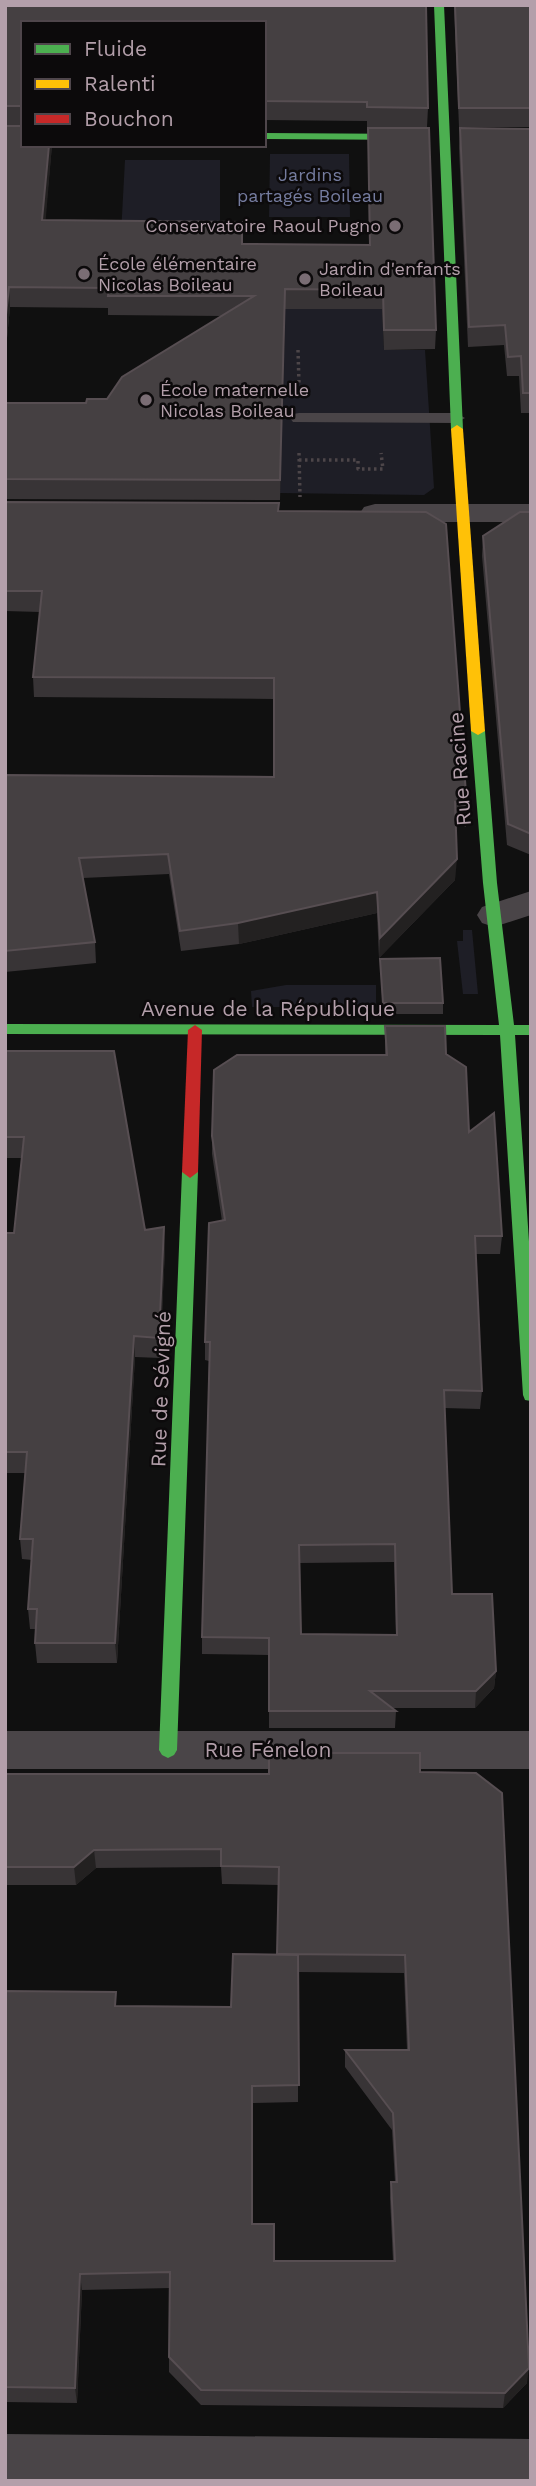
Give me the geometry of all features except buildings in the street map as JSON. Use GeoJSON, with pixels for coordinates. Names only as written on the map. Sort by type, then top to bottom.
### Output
{"type":"FeatureCollection","features":[{"type":"Feature","properties":{"kind":"street","name":"Rue Racine"},"geometry":{"type":"LineString","coordinates":[[439,5],[462,513],[494,915],[507,1031],[531,1395]]}},
{"type":"Feature","properties":{"kind":"street"},"geometry":{"type":"LineString","coordinates":[[266,136],[467,138]]}},
{"type":"Feature","properties":{"kind":"street"},"geometry":{"type":"LineString","coordinates":[[348,513],[531,513]]}},
{"type":"Feature","properties":{"kind":"street"},"geometry":{"type":"LineString","coordinates":[[494,915],[531,902]]}},
{"type":"Feature","properties":{"kind":"street","name":"Avenue de la République"},"geometry":{"type":"LineString","coordinates":[[5,1029],[531,1030]]}},
{"type":"Feature","properties":{"kind":"street","name":"Rue de Sévigné"},"geometry":{"type":"LineString","coordinates":[[168,1750],[195,1030]]}},
{"type":"Feature","properties":{"kind":"street","name":"Rue Fénelon"},"geometry":{"type":"LineString","coordinates":[[5,1750],[531,1750]]}},
{"type":"Feature","properties":{"kind":"street"},"geometry":{"type":"LineString","coordinates":[[5,2460],[531,2465]]}},
{"type":"Feature","properties":{"kind":"lane"},"geometry":{"type":"LineString","coordinates":[[299,418],[456,418]]}},
{"type":"Feature","properties":{"kind":"path"},"geometry":{"type":"LineString","coordinates":[[357,453],[358,470],[383,469],[382,453],[372,453]]}},
{"type":"Feature","properties":{"kind":"path"},"geometry":{"type":"LineString","coordinates":[[299,460],[358,460]]}},
{"type":"Feature","properties":{"kind":"green space","name":"Jardins partagés Boileau"},"geometry":{"type":"Polygon","coordinates":[[[270,154],[349,154],[350,217],[269,217],[270,154]]]}},
{"type":"Feature","properties":{"kind":"green space"},"geometry":{"type":"Polygon","coordinates":[[[125,160],[220,160],[220,234],[121,234],[125,160]]]}},
{"type":"Feature","properties":{"kind":"green space"},"geometry":{"type":"Polygon","coordinates":[[[212,308],[382,309],[384,350],[425,350],[434,488],[424,495],[280,493],[285,322],[244,322],[212,308]]]}},
{"type":"Feature","properties":{"kind":"green space"},"geometry":{"type":"Polygon","coordinates":[[[463,930],[472,930],[478,994],[463,994],[457,941],[463,941],[463,930]]]}},
{"type":"Feature","properties":{"kind":"green space"},"geometry":{"type":"Polygon","coordinates":[[[286,985],[376,985],[376,1007],[252,1007],[251,991],[286,985]]]}},
{"type":"Feature","properties":{"kind":"traffic: fast"},"geometry":{"type":"LineString","coordinates":[[439,5],[457,429]]}},
{"type":"Feature","properties":{"kind":"traffic: fast"},"geometry":{"type":"LineString","coordinates":[[266,136],[420,137]]}},
{"type":"Feature","properties":{"kind":"traffic: fast"},"geometry":{"type":"LineString","coordinates":[[478,731],[490,883],[507,1031],[531,1395]]}},
{"type":"Feature","properties":{"kind":"traffic: fast"},"geometry":{"type":"LineString","coordinates":[[5,1029],[531,1030]]}},
{"type":"Feature","properties":{"kind":"traffic: fast"},"geometry":{"type":"LineString","coordinates":[[168,1750],[190,1172]]}},
{"type":"Feature","properties":{"kind":"traffic: slow"},"geometry":{"type":"LineString","coordinates":[[457,429],[478,731]]}},
{"type":"Feature","properties":{"kind":"traffic: jam"},"geometry":{"type":"LineString","coordinates":[[190,1172],[195,1030]]}},
{"type":"Feature","properties":{"kind":"place","name":"Conservatoire Raoul Pugno"},"geometry":{"type":"Point","coordinates":[395,226]}},
{"type":"Feature","properties":{"kind":"place","name":"École élémentaire Nicolas Boileau"},"geometry":{"type":"Point","coordinates":[84,274]}},
{"type":"Feature","properties":{"kind":"place","name":"Jardin d'enfants Boileau"},"geometry":{"type":"Point","coordinates":[305,279]}},
{"type":"Feature","properties":{"kind":"place","name":"École maternelle Nicolas Boileau"},"geometry":{"type":"Point","coordinates":[146,400]}}]}
